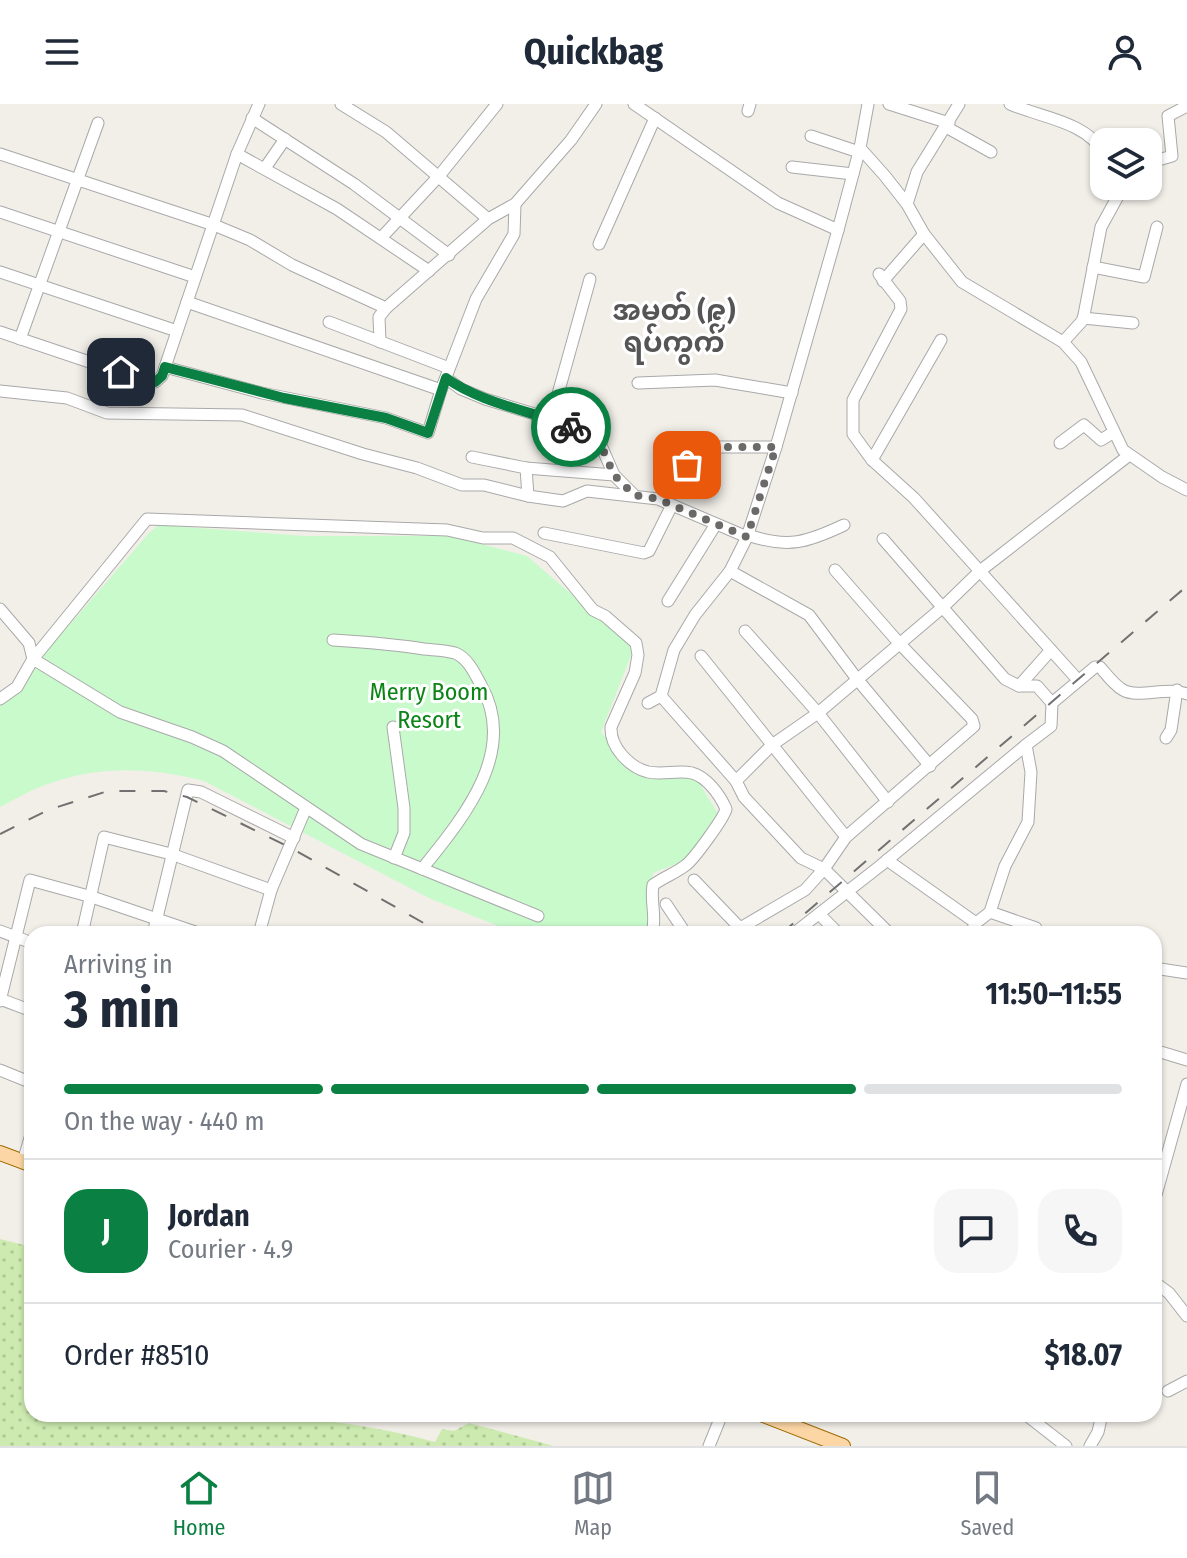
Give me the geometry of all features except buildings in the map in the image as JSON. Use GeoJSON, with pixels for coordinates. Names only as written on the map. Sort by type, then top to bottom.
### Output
{"type":"FeatureCollection","features":[{"type":"Feature","properties":{"kind":"main road"},"geometry":{"type":"LineString","coordinates":[[0,1153],[24,1162]]}},
{"type":"Feature","properties":{"kind":"main road"},"geometry":{"type":"LineString","coordinates":[[779,1422],[843,1446]]}},
{"type":"Feature","properties":{"kind":"street"},"geometry":{"type":"LineString","coordinates":[[0,332],[146,381],[155,382],[162,376],[237,154],[259,104]]}},
{"type":"Feature","properties":{"kind":"street"},"geometry":{"type":"LineString","coordinates":[[341,104],[386,132],[488,219]]}},
{"type":"Feature","properties":{"kind":"street"},"geometry":{"type":"LineString","coordinates":[[381,238],[439,176],[497,104]]}},
{"type":"Feature","properties":{"kind":"street"},"geometry":{"type":"LineString","coordinates":[[380,342],[379,317],[386,308],[488,219],[515,204],[571,140],[596,104]]}},
{"type":"Feature","properties":{"kind":"street"},"geometry":{"type":"LineString","coordinates":[[634,104],[778,203],[838,230]]}},
{"type":"Feature","properties":{"kind":"street"},"geometry":{"type":"LineString","coordinates":[[648,703],[661,696],[674,650],[695,615],[730,571],[747,536],[776,447],[838,230],[860,150],[868,104]]}},
{"type":"Feature","properties":{"kind":"street"},"geometry":{"type":"LineString","coordinates":[[889,104],[947,125],[991,152]]}},
{"type":"Feature","properties":{"kind":"street"},"geometry":{"type":"LineString","coordinates":[[907,204],[917,172],[959,104]]}},
{"type":"Feature","properties":{"kind":"street"},"geometry":{"type":"LineString","coordinates":[[1010,104],[1074,126],[1090,136]]}},
{"type":"Feature","properties":{"kind":"street"},"geometry":{"type":"LineString","coordinates":[[1162,159],[1172,156],[1168,116],[1187,106]]}},
{"type":"Feature","properties":{"kind":"street"},"geometry":{"type":"LineString","coordinates":[[252,118],[354,184],[449,255]]}},
{"type":"Feature","properties":{"kind":"street"},"geometry":{"type":"LineString","coordinates":[[599,244],[655,118]]}},
{"type":"Feature","properties":{"kind":"street"},"geometry":{"type":"LineString","coordinates":[[20,339],[98,123]]}},
{"type":"Feature","properties":{"kind":"street"},"geometry":{"type":"LineString","coordinates":[[811,136],[860,150],[907,204],[924,234],[962,282],[1063,342],[1081,362],[1128,456],[1187,490]]}},
{"type":"Feature","properties":{"kind":"street"},"geometry":{"type":"LineString","coordinates":[[265,168],[285,139]]}},
{"type":"Feature","properties":{"kind":"street"},"geometry":{"type":"LineString","coordinates":[[0,154],[214,225],[386,308]]}},
{"type":"Feature","properties":{"kind":"street"},"geometry":{"type":"LineString","coordinates":[[237,154],[381,238],[429,271]]}},
{"type":"Feature","properties":{"kind":"street"},"geometry":{"type":"LineString","coordinates":[[792,167],[853,174]]}},
{"type":"Feature","properties":{"kind":"street"},"geometry":{"type":"LineString","coordinates":[[1063,342],[1083,318],[1101,227],[1116,200]]}},
{"type":"Feature","properties":{"kind":"street"},"geometry":{"type":"LineString","coordinates":[[165,367],[262,393],[386,418],[428,433],[476,299],[514,234],[515,204]]}},
{"type":"Feature","properties":{"kind":"street"},"geometry":{"type":"LineString","coordinates":[[0,212],[195,277]]}},
{"type":"Feature","properties":{"kind":"street"},"geometry":{"type":"LineString","coordinates":[[1093,267],[1144,277],[1157,227]]}},
{"type":"Feature","properties":{"kind":"street"},"geometry":{"type":"LineString","coordinates":[[924,234],[881,277],[900,301],[901,309],[853,400],[853,434],[872,460],[914,498],[1078,680]]}},
{"type":"Feature","properties":{"kind":"street"},"geometry":{"type":"LineString","coordinates":[[0,272],[177,331]]}},
{"type":"Feature","properties":{"kind":"street"},"geometry":{"type":"LineString","coordinates":[[551,419],[590,279]]}},
{"type":"Feature","properties":{"kind":"street"},"geometry":{"type":"LineString","coordinates":[[187,302],[445,379]]}},
{"type":"Feature","properties":{"kind":"street"},"geometry":{"type":"LineString","coordinates":[[1083,318],[1133,323]]}},
{"type":"Feature","properties":{"kind":"street"},"geometry":{"type":"LineString","coordinates":[[329,322],[380,342],[461,389],[551,419],[600,443],[614,475],[634,495]]}},
{"type":"Feature","properties":{"kind":"street"},"geometry":{"type":"LineString","coordinates":[[872,460],[941,340]]}},
{"type":"Feature","properties":{"kind":"street"},"geometry":{"type":"LineString","coordinates":[[638,383],[715,380],[792,393]]}},
{"type":"Feature","properties":{"kind":"street"},"geometry":{"type":"LineString","coordinates":[[0,391],[67,398],[107,413],[242,415],[417,468],[462,485],[484,485],[563,501],[587,491],[658,499],[747,536],[764,540],[811,541],[844,525]]}},
{"type":"Feature","properties":{"kind":"street"},"geometry":{"type":"LineString","coordinates":[[1060,443],[1084,425],[1101,440],[1114,432]]}},
{"type":"Feature","properties":{"kind":"street"},"geometry":{"type":"LineString","coordinates":[[676,477],[699,454],[711,447],[776,447]]}},
{"type":"Feature","properties":{"kind":"street"},"geometry":{"type":"LineString","coordinates":[[736,781],[772,745],[818,713],[943,607],[980,571],[1128,456]]}},
{"type":"Feature","properties":{"kind":"street"},"geometry":{"type":"LineString","coordinates":[[472,457],[526,468],[614,475]]}},
{"type":"Feature","properties":{"kind":"street"},"geometry":{"type":"LineString","coordinates":[[526,468],[528,496]]}},
{"type":"Feature","properties":{"kind":"street"},"geometry":{"type":"LineString","coordinates":[[544,533],[644,553],[649,551],[672,505]]}},
{"type":"Feature","properties":{"kind":"street"},"geometry":{"type":"LineString","coordinates":[[0,699],[17,687],[33,659],[147,519],[447,530],[483,538],[513,538],[550,557],[593,610],[605,616],[636,643],[635,673],[611,727],[616,749],[639,768],[649,772],[692,773],[699,776],[720,796],[726,809],[719,826],[709,834],[691,861],[653,885],[655,926]]}},
{"type":"Feature","properties":{"kind":"street"},"geometry":{"type":"LineString","coordinates":[[668,601],[716,524]]}},
{"type":"Feature","properties":{"kind":"street"},"geometry":{"type":"LineString","coordinates":[[804,926],[1051,726],[1052,703],[1037,686],[1019,686],[1005,679],[883,539]]}},
{"type":"Feature","properties":{"kind":"street"},"geometry":{"type":"LineString","coordinates":[[744,926],[805,890],[846,837],[974,726],[972,719],[835,570]]}},
{"type":"Feature","properties":{"kind":"street"},"geometry":{"type":"LineString","coordinates":[[730,571],[809,615],[857,679],[930,766]]}},
{"type":"Feature","properties":{"kind":"street"},"geometry":{"type":"LineString","coordinates":[[0,609],[29,643],[33,659],[120,712],[223,751],[361,844],[538,916]]}},
{"type":"Feature","properties":{"kind":"street"},"geometry":{"type":"LineString","coordinates":[[745,631],[818,713],[888,802]]}},
{"type":"Feature","properties":{"kind":"street"},"geometry":{"type":"LineString","coordinates":[[333,640],[395,644],[457,654],[471,666],[490,701],[495,748],[488,767],[458,823],[422,869]]}},
{"type":"Feature","properties":{"kind":"street"},"geometry":{"type":"LineString","coordinates":[[1019,686],[1051,650]]}},
{"type":"Feature","properties":{"kind":"street"},"geometry":{"type":"LineString","coordinates":[[701,656],[846,837]]}},
{"type":"Feature","properties":{"kind":"street"},"geometry":{"type":"LineString","coordinates":[[1052,703],[1095,667],[1100,667],[1120,689],[1128,693],[1182,692],[1166,738]]}},
{"type":"Feature","properties":{"kind":"street"},"geometry":{"type":"LineString","coordinates":[[661,696],[736,781],[744,797],[801,858],[824,869],[882,926]]}},
{"type":"Feature","properties":{"kind":"street"},"geometry":{"type":"LineString","coordinates":[[393,727],[404,808],[404,833],[394,858]]}},
{"type":"Feature","properties":{"kind":"street"},"geometry":{"type":"LineString","coordinates":[[975,926],[990,912],[1005,866],[1028,822],[1031,772],[1026,745]]}},
{"type":"Feature","properties":{"kind":"street"},"geometry":{"type":"LineString","coordinates":[[155,926],[188,790],[201,792],[294,838]]}},
{"type":"Feature","properties":{"kind":"street"},"geometry":{"type":"LineString","coordinates":[[261,926],[271,890],[306,808]]}},
{"type":"Feature","properties":{"kind":"street"},"geometry":{"type":"LineString","coordinates":[[84,926],[104,837],[171,854],[271,890]]}},
{"type":"Feature","properties":{"kind":"street"},"geometry":{"type":"LineString","coordinates":[[887,860],[970,926]]}},
{"type":"Feature","properties":{"kind":"street"},"geometry":{"type":"LineString","coordinates":[[24,1008],[0,1000],[30,880],[179,926]]}},
{"type":"Feature","properties":{"kind":"street"},"geometry":{"type":"LineString","coordinates":[[694,880],[731,926]]}},
{"type":"Feature","properties":{"kind":"street"},"geometry":{"type":"LineString","coordinates":[[666,904],[681,926]]}},
{"type":"Feature","properties":{"kind":"street"},"geometry":{"type":"LineString","coordinates":[[990,912],[1030,926]]}},
{"type":"Feature","properties":{"kind":"street"},"geometry":{"type":"LineString","coordinates":[[819,914],[831,926]]}},
{"type":"Feature","properties":{"kind":"street"},"geometry":{"type":"LineString","coordinates":[[0,931],[24,940]]}},
{"type":"Feature","properties":{"kind":"street"},"geometry":{"type":"LineString","coordinates":[[1162,969],[1187,973]]}},
{"type":"Feature","properties":{"kind":"street"},"geometry":{"type":"LineString","coordinates":[[1162,1052],[1187,1060]]}},
{"type":"Feature","properties":{"kind":"street"},"geometry":{"type":"LineString","coordinates":[[0,1070],[24,1080]]}},
{"type":"Feature","properties":{"kind":"street"},"geometry":{"type":"LineString","coordinates":[[1162,1173],[1187,1084]]}},
{"type":"Feature","properties":{"kind":"street"},"geometry":{"type":"LineString","coordinates":[[1162,1288],[1185,1307]]}},
{"type":"Feature","properties":{"kind":"street"},"geometry":{"type":"LineString","coordinates":[[1168,1391],[1187,1381]]}},
{"type":"Feature","properties":{"kind":"street"},"geometry":{"type":"LineString","coordinates":[[709,1446],[719,1422]]}},
{"type":"Feature","properties":{"kind":"street"},"geometry":{"type":"LineString","coordinates":[[1035,1422],[1066,1446]]}},
{"type":"Feature","properties":{"kind":"street"},"geometry":{"type":"LineString","coordinates":[[1090,1446],[1100,1422]]}},
{"type":"Feature","properties":{"kind":"green space","name":"Merry Boom Resort"},"geometry":{"type":"Polygon","coordinates":[[[159,525],[305,536],[450,536],[527,556],[634,648],[601,732],[627,762],[697,779],[720,817],[686,860],[653,873],[647,926],[498,926],[431,899],[204,781],[146,771],[89,773],[44,785],[0,807],[0,705],[159,525]]]}},
{"type":"Feature","properties":{"kind":"green space"},"geometry":{"type":"Polygon","coordinates":[[[0,1239],[24,1245],[24,1422],[336,1422],[435,1442],[442,1429],[454,1431],[469,1423],[554,1446],[0,1446],[0,1239]]]}},
{"type":"Feature","properties":{"kind":"railway"},"geometry":{"type":"LineString","coordinates":[[790,926],[1187,586]]}},
{"type":"Feature","properties":{"kind":"railway"},"geometry":{"type":"LineString","coordinates":[[0,834],[48,810],[108,791],[164,791],[187,797],[291,848],[429,926]]}},
{"type":"Feature","properties":{"kind":"way so far"},"geometry":{"type":"LineString","coordinates":[[571,427],[600,443],[614,475],[634,495],[658,499],[747,537],[776,447],[711,447],[687,465]]}},
{"type":"Feature","properties":{"kind":"district","name":"အမှတ် (၉) ရပ်ကွက်"},"geometry":{"type":"Point","coordinates":[674,326]}},
{"type":"Feature","properties":{"kind":"route"},"geometry":{"type":"LineString","coordinates":[[121,372],[155,382],[162,376],[165,367],[262,393],[386,418],[428,433],[446,378],[461,389],[485,399],[571,427]]}}]}
